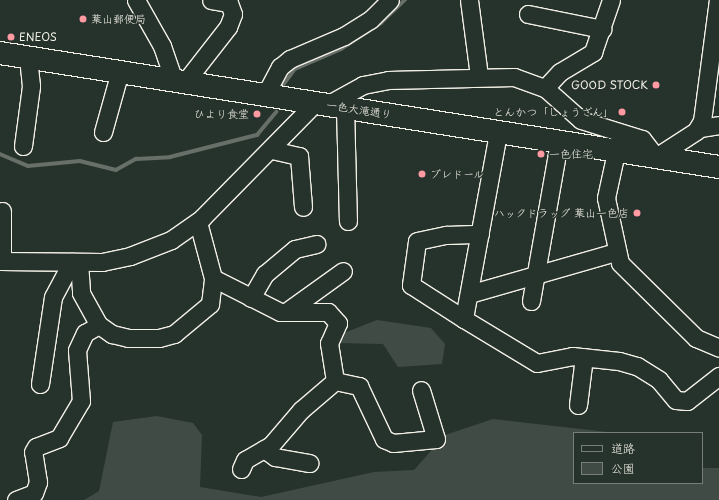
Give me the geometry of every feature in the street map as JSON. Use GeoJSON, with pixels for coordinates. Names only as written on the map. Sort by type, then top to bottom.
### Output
{"type":"FeatureCollection","features":[{"type":"Feature","properties":{"kind":"main road","name":"一色大滝通り"},"geometry":{"type":"LineString","coordinates":[[0,53],[120,71],[559,143],[719,167]]}},
{"type":"Feature","properties":{"kind":"street"},"geometry":{"type":"LineString","coordinates":[[136,0],[180,81],[228,27],[233,14],[229,3],[211,0]]}},
{"type":"Feature","properties":{"kind":"street"},"geometry":{"type":"LineString","coordinates":[[265,95],[280,67],[290,59],[344,36],[370,20],[390,0]]}},
{"type":"Feature","properties":{"kind":"street"},"geometry":{"type":"LineString","coordinates":[[469,0],[479,76]]}},
{"type":"Feature","properties":{"kind":"street"},"geometry":{"type":"LineString","coordinates":[[545,88],[560,72],[593,52],[611,0]]}},
{"type":"Feature","properties":{"kind":"street"},"geometry":{"type":"LineString","coordinates":[[700,128],[708,95],[718,0]]}},
{"type":"Feature","properties":{"kind":"street"},"geometry":{"type":"LineString","coordinates":[[528,14],[602,29]]}},
{"type":"Feature","properties":{"kind":"street"},"geometry":{"type":"LineString","coordinates":[[23,146],[31,86],[28,57]]}},
{"type":"Feature","properties":{"kind":"street"},"geometry":{"type":"LineString","coordinates":[[103,132],[120,71]]}},
{"type":"Feature","properties":{"kind":"street"},"geometry":{"type":"LineString","coordinates":[[2,211],[1,261],[76,262],[130,256],[171,240],[198,222],[272,150],[329,105],[358,88],[388,80],[479,76],[514,77],[545,88],[570,113],[642,139],[656,157],[700,128],[719,125]]}},
{"type":"Feature","properties":{"kind":"street"},"geometry":{"type":"LineString","coordinates":[[329,105],[348,221]]}},
{"type":"Feature","properties":{"kind":"street"},"geometry":{"type":"LineString","coordinates":[[464,319],[470,294],[498,133]]}},
{"type":"Feature","properties":{"kind":"street"},"geometry":{"type":"LineString","coordinates":[[531,301],[559,143]]}},
{"type":"Feature","properties":{"kind":"street"},"geometry":{"type":"LineString","coordinates":[[272,150],[299,156],[303,207]]}},
{"type":"Feature","properties":{"kind":"street"},"geometry":{"type":"LineString","coordinates":[[616,152],[606,198],[615,252],[627,272],[674,313],[696,338],[719,348]]}},
{"type":"Feature","properties":{"kind":"street"},"geometry":{"type":"LineString","coordinates":[[76,262],[81,293],[99,325],[112,334],[128,338],[159,338],[174,334],[210,304],[213,278],[198,222]]}},
{"type":"Feature","properties":{"kind":"street"},"geometry":{"type":"LineString","coordinates":[[480,234],[446,235],[417,241],[410,286],[537,363],[584,357],[637,366],[659,380],[676,400],[687,402],[719,376]]}},
{"type":"Feature","properties":{"kind":"street"},"geometry":{"type":"LineString","coordinates":[[251,298],[265,274],[295,249],[316,244]]}},
{"type":"Feature","properties":{"kind":"street"},"geometry":{"type":"LineString","coordinates":[[470,294],[615,252]]}},
{"type":"Feature","properties":{"kind":"street"},"geometry":{"type":"LineString","coordinates":[[40,384],[46,362],[53,297],[76,262]]}},
{"type":"Feature","properties":{"kind":"street"},"geometry":{"type":"LineString","coordinates":[[286,312],[343,271]]}},
{"type":"Feature","properties":{"kind":"street"},"geometry":{"type":"LineString","coordinates":[[213,278],[251,298],[286,312],[328,312],[338,323],[329,343],[335,382]]}},
{"type":"Feature","properties":{"kind":"street"},"geometry":{"type":"LineString","coordinates":[[16,500],[34,493],[36,487],[32,452],[59,438],[81,401],[77,350],[85,333],[99,325]]}},
{"type":"Feature","properties":{"kind":"street"},"geometry":{"type":"LineString","coordinates":[[578,405],[584,357]]}},
{"type":"Feature","properties":{"kind":"street"},"geometry":{"type":"LineString","coordinates":[[241,469],[245,460],[264,449],[301,410],[335,382],[359,386],[384,439],[393,443],[436,438],[421,390]]}},
{"type":"Feature","properties":{"kind":"street"},"geometry":{"type":"LineString","coordinates":[[264,449],[275,457],[309,463]]}},
{"type":"Feature","properties":{"kind":"green space"},"geometry":{"type":"Polygon","coordinates":[[[377,320],[431,328],[445,344],[442,364],[398,367],[383,344],[339,343],[344,333],[377,320]]]}},
{"type":"Feature","properties":{"kind":"green space"},"geometry":{"type":"Polygon","coordinates":[[[157,416],[193,423],[202,435],[200,487],[261,497],[374,472],[414,470],[445,435],[493,419],[607,432],[573,432],[573,484],[703,484],[703,468],[719,468],[719,500],[84,500],[99,491],[113,422],[157,416]]]}},
{"type":"Feature","properties":{"kind":"waterway"},"geometry":{"type":"LineString","coordinates":[[281,88],[295,69],[341,49],[381,23],[405,0]]}},
{"type":"Feature","properties":{"kind":"waterway"},"geometry":{"type":"LineString","coordinates":[[0,154],[28,166],[80,161],[116,170],[136,159],[170,157],[257,135],[276,112]]}},
{"type":"Feature","properties":{"kind":"place","name":"葉山郵便局"},"geometry":{"type":"Point","coordinates":[83,19]}},
{"type":"Feature","properties":{"kind":"place","name":"ENEOS"},"geometry":{"type":"Point","coordinates":[11,37]}},
{"type":"Feature","properties":{"kind":"place","name":"GOOD STOCK"},"geometry":{"type":"Point","coordinates":[656,85]}},
{"type":"Feature","properties":{"kind":"place","name":"とんかつ「しょうざん」"},"geometry":{"type":"Point","coordinates":[622,112]}},
{"type":"Feature","properties":{"kind":"place","name":"ひより食堂"},"geometry":{"type":"Point","coordinates":[257,114]}},
{"type":"Feature","properties":{"kind":"place","name":"一色住宅"},"geometry":{"type":"Point","coordinates":[541,154]}},
{"type":"Feature","properties":{"kind":"place","name":"ブレドール"},"geometry":{"type":"Point","coordinates":[422,174]}},
{"type":"Feature","properties":{"kind":"place","name":"ハックドラッグ 葉山一色店"},"geometry":{"type":"Point","coordinates":[637,213]}}]}
